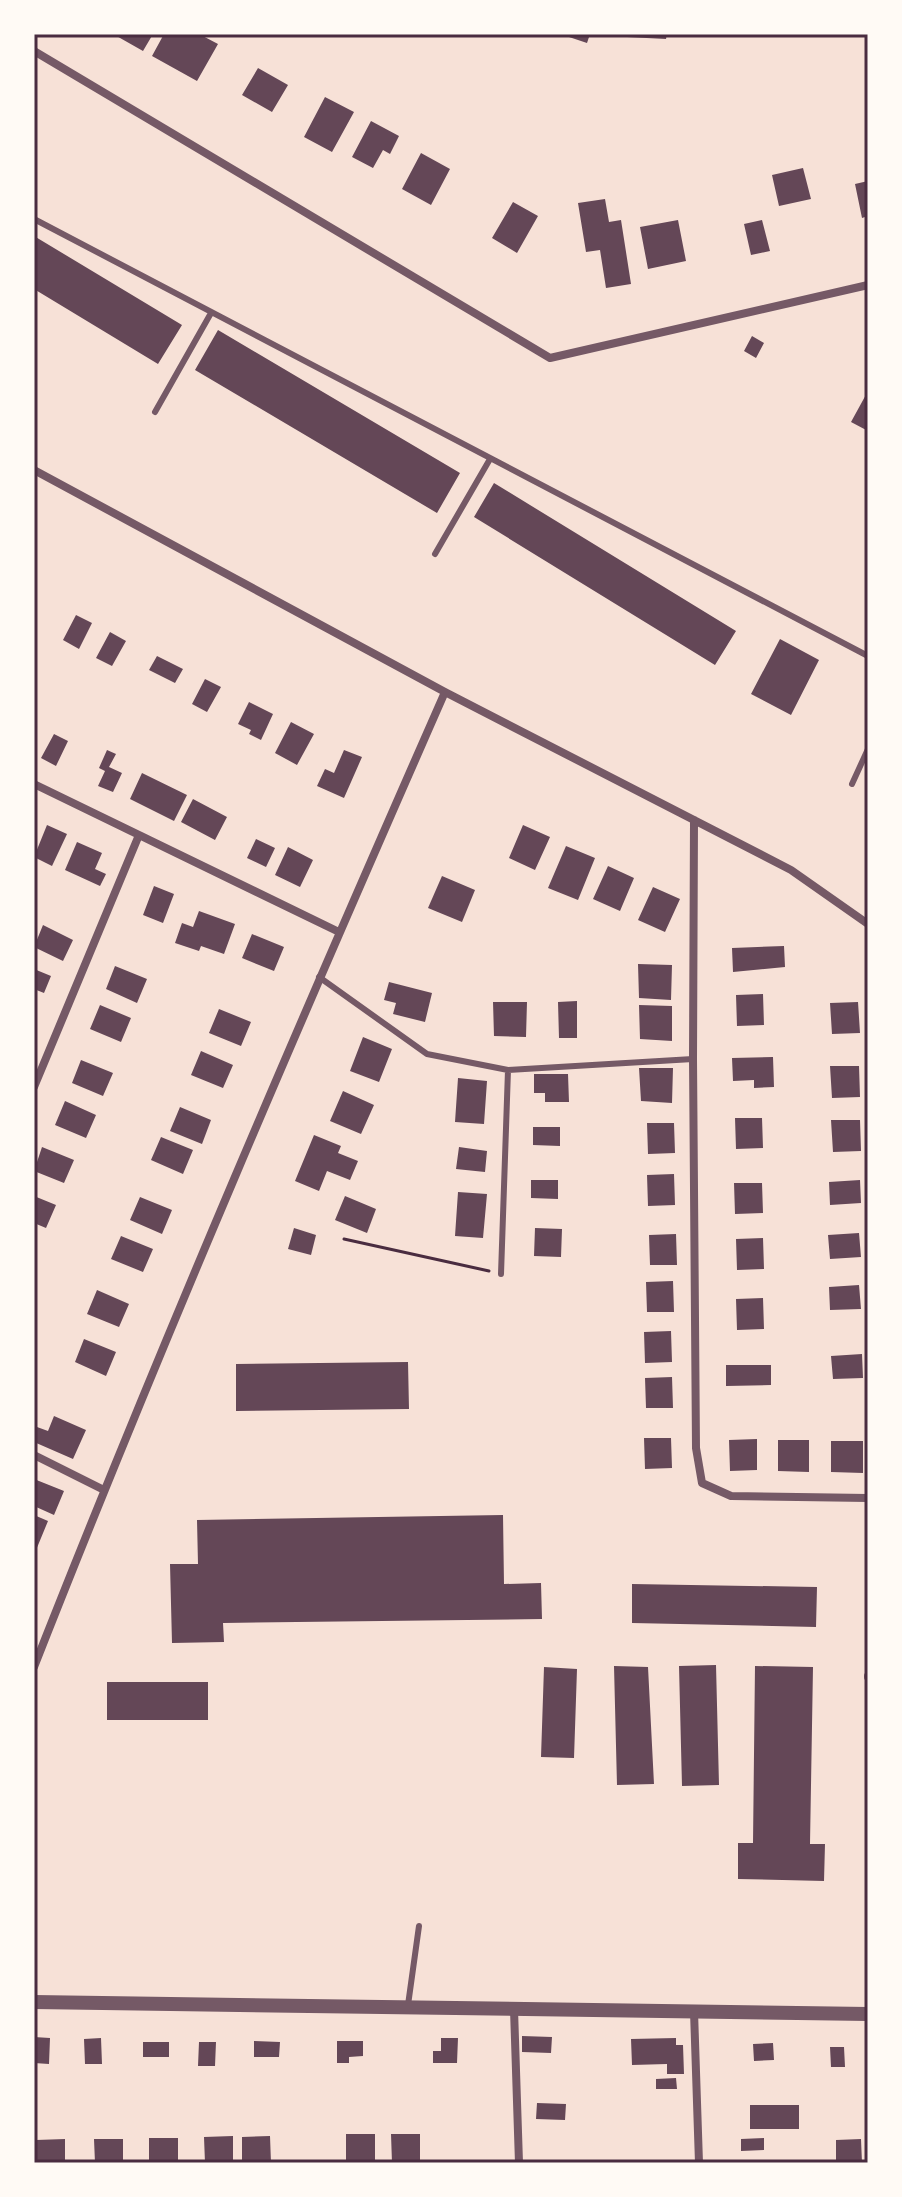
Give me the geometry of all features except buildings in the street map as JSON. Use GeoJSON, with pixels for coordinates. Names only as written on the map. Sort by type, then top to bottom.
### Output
{"type":"FeatureCollection","features":[{"type":"Feature","properties":{"kind":"street"},"geometry":{"type":"LineString","coordinates":[[34,51],[550,358],[868,285]]}},
{"type":"Feature","properties":{"kind":"street"},"geometry":{"type":"LineString","coordinates":[[34,470],[445,692],[791,870],[868,924]]}},
{"type":"Feature","properties":{"kind":"street"},"geometry":{"type":"LineString","coordinates":[[34,1667],[104,1490],[319,977],[445,692]]}},
{"type":"Feature","properties":{"kind":"street"},"geometry":{"type":"LineString","coordinates":[[34,784],[339,932]]}},
{"type":"Feature","properties":{"kind":"street"},"geometry":{"type":"LineString","coordinates":[[694,820],[696,1448],[702,1483],[731,1496],[868,1498]]}},
{"type":"Feature","properties":{"kind":"street"},"geometry":{"type":"LineString","coordinates":[[34,1087],[139,835]]}},
{"type":"Feature","properties":{"kind":"street"},"geometry":{"type":"LineString","coordinates":[[34,1455],[104,1490]]}},
{"type":"Feature","properties":{"kind":"street"},"geometry":{"type":"LineString","coordinates":[[34,2002],[868,2014]]}},
{"type":"Feature","properties":{"kind":"street"},"geometry":{"type":"LineString","coordinates":[[514,2008],[519,2163]]}},
{"type":"Feature","properties":{"kind":"street"},"geometry":{"type":"LineString","coordinates":[[694,2010],[699,2163]]}},
{"type":"Feature","properties":{"kind":"lane"},"geometry":{"type":"LineString","coordinates":[[34,219],[868,656]]}},
{"type":"Feature","properties":{"kind":"lane"},"geometry":{"type":"LineString","coordinates":[[155,412],[211,313]]}},
{"type":"Feature","properties":{"kind":"lane"},"geometry":{"type":"LineString","coordinates":[[435,554],[490,459]]}},
{"type":"Feature","properties":{"kind":"lane"},"geometry":{"type":"LineString","coordinates":[[852,784],[868,749]]}},
{"type":"Feature","properties":{"kind":"lane"},"geometry":{"type":"LineString","coordinates":[[319,977],[427,1054],[508,1070],[693,1059]]}},
{"type":"Feature","properties":{"kind":"lane"},"geometry":{"type":"LineString","coordinates":[[501,1274],[508,1070]]}},
{"type":"Feature","properties":{"kind":"lane"},"geometry":{"type":"LineString","coordinates":[[408,2006],[419,1926]]}},
{"type":"Feature","properties":{"kind":"path"},"geometry":{"type":"LineString","coordinates":[[344,1239],[501,1274]]}}]}
